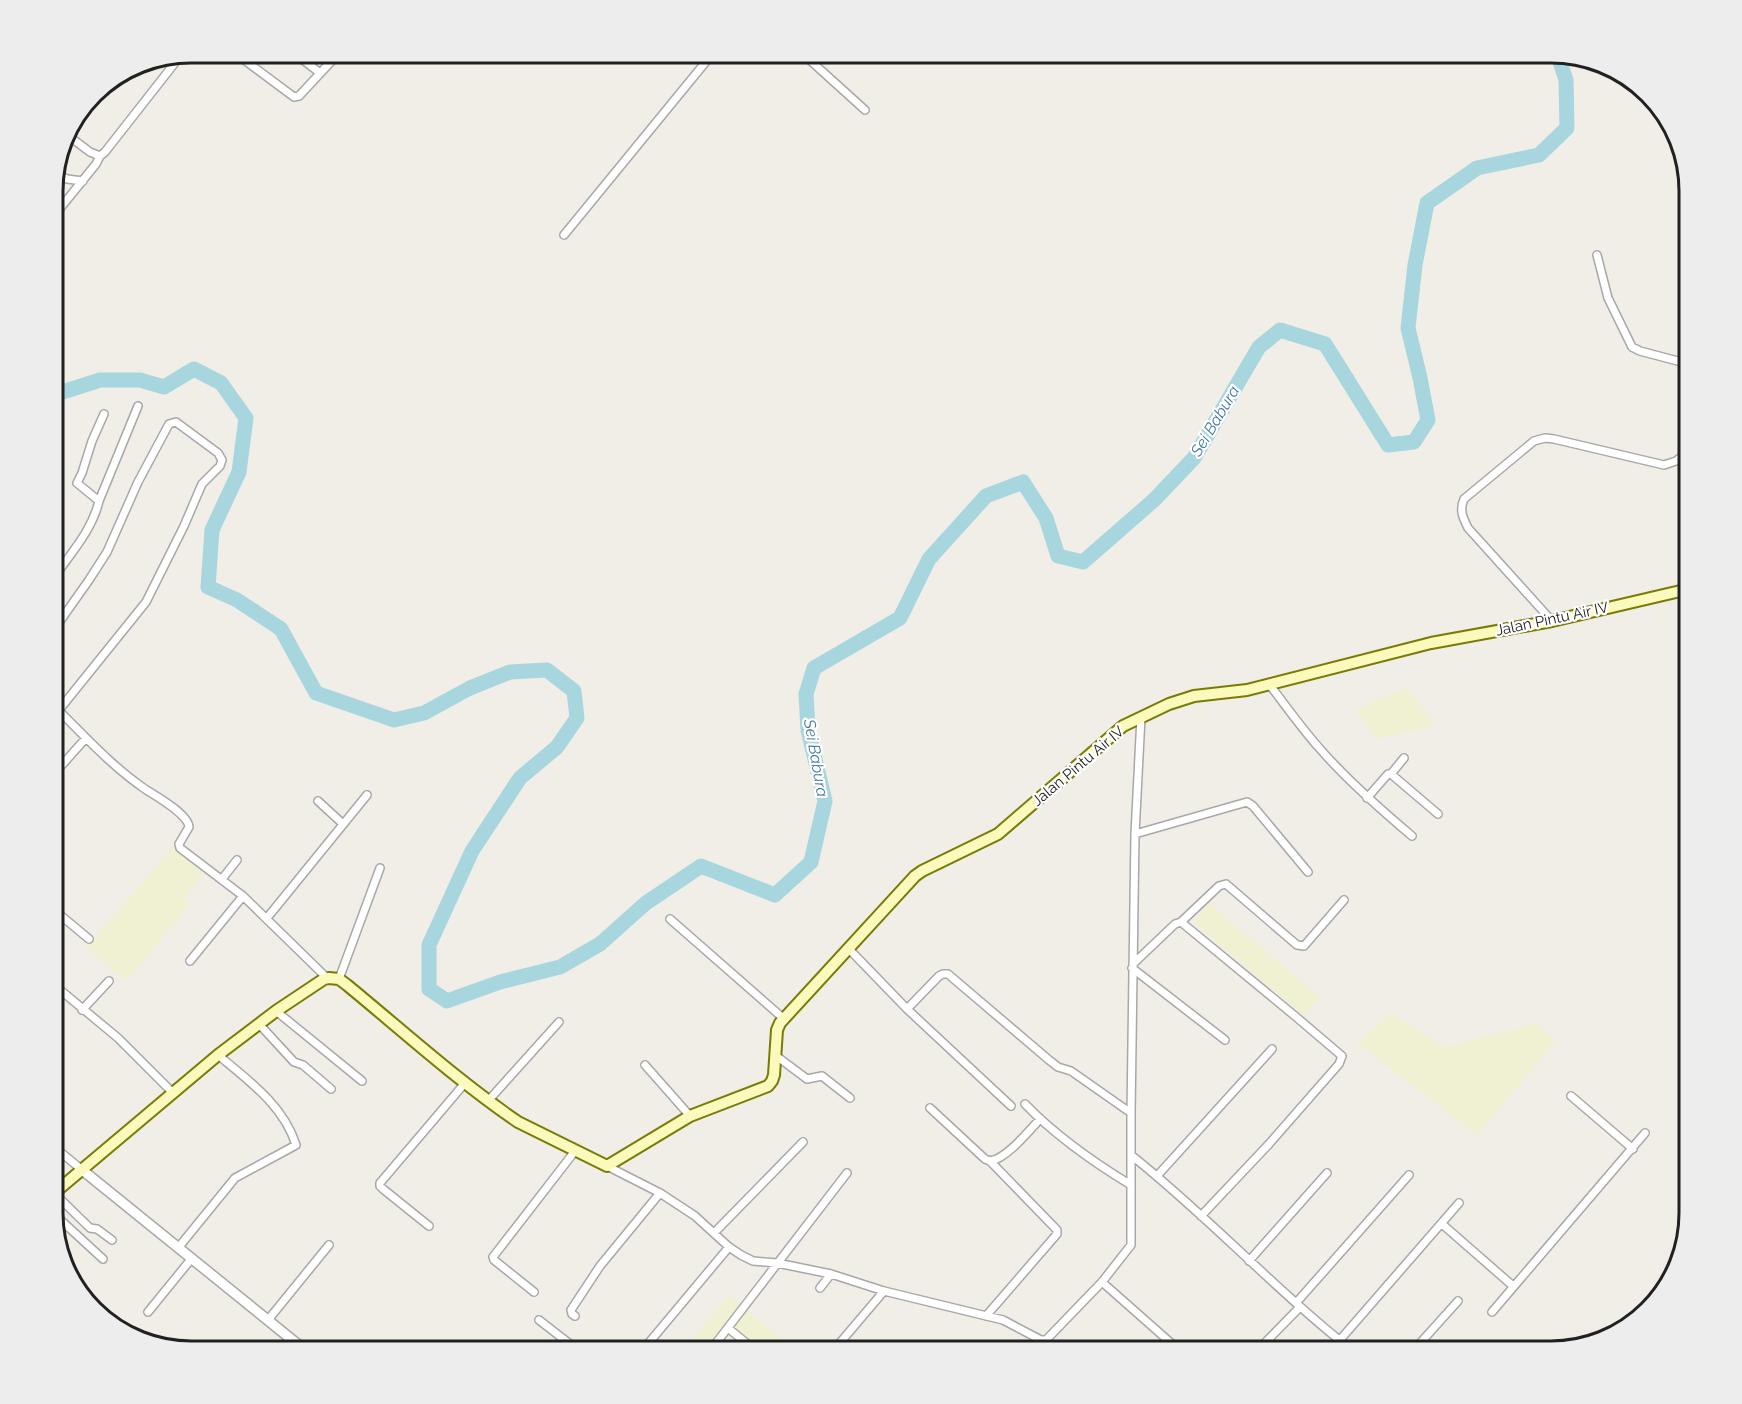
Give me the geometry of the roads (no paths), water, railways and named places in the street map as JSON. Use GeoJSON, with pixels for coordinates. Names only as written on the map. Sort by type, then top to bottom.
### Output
{"type":"FeatureCollection","features":[{"type":"Feature","properties":{"kind":"main road","name":"Jalan Pintu Air IV"},"geometry":{"type":"LineString","coordinates":[[607,1166],[690,1116],[768,1086],[774,1075],[778,1027],[915,876],[998,834],[1123,726],[1169,704],[1194,696],[1247,690],[1431,643],[1552,621],[1679,591]]}},
{"type":"Feature","properties":{"kind":"main road"},"geometry":{"type":"LineString","coordinates":[[63,1184],[218,1055],[276,1011],[327,978],[339,979],[465,1083],[518,1122],[607,1166]]}},
{"type":"Feature","properties":{"kind":"street"},"geometry":{"type":"LineString","coordinates":[[249,63],[294,97],[299,96],[329,63]]}},
{"type":"Feature","properties":{"kind":"street"},"geometry":{"type":"LineString","coordinates":[[308,63],[320,73]]}},
{"type":"Feature","properties":{"kind":"street"},"geometry":{"type":"LineString","coordinates":[[564,235],[704,63]]}},
{"type":"Feature","properties":{"kind":"street"},"geometry":{"type":"LineString","coordinates":[[814,63],[865,110]]}},
{"type":"Feature","properties":{"kind":"street"},"geometry":{"type":"LineString","coordinates":[[63,205],[172,64]]}},
{"type":"Feature","properties":{"kind":"street"},"geometry":{"type":"LineString","coordinates":[[74,140],[90,152],[100,156]]}},
{"type":"Feature","properties":{"kind":"street"},"geometry":{"type":"LineString","coordinates":[[64,177],[83,181]]}},
{"type":"Feature","properties":{"kind":"street"},"geometry":{"type":"LineString","coordinates":[[1597,255],[1608,298],[1632,347],[1679,361]]}},
{"type":"Feature","properties":{"kind":"street"},"geometry":{"type":"LineString","coordinates":[[63,565],[95,516],[138,406]]}},
{"type":"Feature","properties":{"kind":"street"},"geometry":{"type":"LineString","coordinates":[[99,501],[77,483],[104,414]]}},
{"type":"Feature","properties":{"kind":"street"},"geometry":{"type":"LineString","coordinates":[[63,617],[107,552],[138,482],[169,424],[176,422],[218,453],[222,460],[220,466],[202,484],[175,546],[146,602],[63,699]]}},
{"type":"Feature","properties":{"kind":"street"},"geometry":{"type":"LineString","coordinates":[[1552,621],[1468,528],[1461,511],[1464,499],[1534,441],[1545,438],[1664,465],[1679,459]]}},
{"type":"Feature","properties":{"kind":"street"},"geometry":{"type":"LineString","coordinates":[[1269,684],[1321,750],[1367,798],[1412,836]]}},
{"type":"Feature","properties":{"kind":"street"},"geometry":{"type":"LineString","coordinates":[[63,714],[125,776],[172,807],[188,821],[189,827],[179,847],[243,896],[327,978]]}},
{"type":"Feature","properties":{"kind":"street"},"geometry":{"type":"LineString","coordinates":[[607,1166],[660,1193],[694,1216],[729,1247],[753,1260],[831,1274],[884,1291],[1003,1320],[1041,1340],[1046,1340],[1102,1282],[1131,1245],[1135,834],[1141,717]]}},
{"type":"Feature","properties":{"kind":"street"},"geometry":{"type":"LineString","coordinates":[[63,764],[86,738]]}},
{"type":"Feature","properties":{"kind":"street"},"geometry":{"type":"LineString","coordinates":[[1367,798],[1404,758]]}},
{"type":"Feature","properties":{"kind":"street"},"geometry":{"type":"LineString","coordinates":[[1391,774],[1438,814]]}},
{"type":"Feature","properties":{"kind":"street"},"geometry":{"type":"LineString","coordinates":[[267,918],[367,795]]}},
{"type":"Feature","properties":{"kind":"street"},"geometry":{"type":"LineString","coordinates":[[318,801],[343,824]]}},
{"type":"Feature","properties":{"kind":"street"},"geometry":{"type":"LineString","coordinates":[[1135,834],[1245,802],[1249,803],[1308,872]]}},
{"type":"Feature","properties":{"kind":"street"},"geometry":{"type":"LineString","coordinates":[[222,879],[237,860]]}},
{"type":"Feature","properties":{"kind":"street"},"geometry":{"type":"LineString","coordinates":[[339,979],[380,868]]}},
{"type":"Feature","properties":{"kind":"street"},"geometry":{"type":"LineString","coordinates":[[1133,966],[1175,924],[1181,922],[1219,886],[1226,884],[1297,945],[1302,946],[1344,900]]}},
{"type":"Feature","properties":{"kind":"street"},"geometry":{"type":"LineString","coordinates":[[190,961],[243,896]]}},
{"type":"Feature","properties":{"kind":"street"},"geometry":{"type":"LineString","coordinates":[[63,917],[89,939]]}},
{"type":"Feature","properties":{"kind":"street"},"geometry":{"type":"LineString","coordinates":[[670,919],[784,1019]]}},
{"type":"Feature","properties":{"kind":"street"},"geometry":{"type":"LineString","coordinates":[[1181,922],[1342,1056],[1332,1073],[1201,1216]]}},
{"type":"Feature","properties":{"kind":"street"},"geometry":{"type":"LineString","coordinates":[[848,948],[907,1009],[1011,1106]]}},
{"type":"Feature","properties":{"kind":"street"},"geometry":{"type":"LineString","coordinates":[[1133,966],[1225,1040]]}},
{"type":"Feature","properties":{"kind":"street"},"geometry":{"type":"LineString","coordinates":[[907,1009],[939,976],[948,974],[1058,1067],[1071,1071],[1131,1113]]}},
{"type":"Feature","properties":{"kind":"street"},"geometry":{"type":"LineString","coordinates":[[82,1010],[108,981]]}},
{"type":"Feature","properties":{"kind":"street"},"geometry":{"type":"LineString","coordinates":[[63,993],[118,1038],[173,1093]]}},
{"type":"Feature","properties":{"kind":"street"},"geometry":{"type":"LineString","coordinates":[[276,1011],[362,1081]]}},
{"type":"Feature","properties":{"kind":"street"},"geometry":{"type":"LineString","coordinates":[[488,1101],[559,1022]]}},
{"type":"Feature","properties":{"kind":"street"},"geometry":{"type":"LineString","coordinates":[[259,1024],[294,1062],[303,1065],[331,1089]]}},
{"type":"Feature","properties":{"kind":"street"},"geometry":{"type":"LineString","coordinates":[[1157,1176],[1272,1048]]}},
{"type":"Feature","properties":{"kind":"street"},"geometry":{"type":"LineString","coordinates":[[177,1248],[235,1178],[296,1145],[282,1116],[270,1101],[218,1055]]}},
{"type":"Feature","properties":{"kind":"street"},"geometry":{"type":"LineString","coordinates":[[775,1055],[807,1079],[822,1076],[850,1098]]}},
{"type":"Feature","properties":{"kind":"street"},"geometry":{"type":"LineString","coordinates":[[645,1065],[690,1116]]}},
{"type":"Feature","properties":{"kind":"street"},"geometry":{"type":"LineString","coordinates":[[429,1226],[383,1189],[380,1183],[465,1083]]}},
{"type":"Feature","properties":{"kind":"street"},"geometry":{"type":"LineString","coordinates":[[1571,1096],[1633,1149]]}},
{"type":"Feature","properties":{"kind":"street"},"geometry":{"type":"LineString","coordinates":[[1025,1104],[1040,1119],[1101,1167],[1131,1185]]}},
{"type":"Feature","properties":{"kind":"street"},"geometry":{"type":"LineString","coordinates":[[930,1108],[985,1159],[990,1161],[1057,1230],[1057,1234],[986,1316]]}},
{"type":"Feature","properties":{"kind":"street"},"geometry":{"type":"LineString","coordinates":[[990,1161],[997,1160],[1040,1119]]}},
{"type":"Feature","properties":{"kind":"street"},"geometry":{"type":"LineString","coordinates":[[1491,1311],[1646,1133]]}},
{"type":"Feature","properties":{"kind":"street"},"geometry":{"type":"LineString","coordinates":[[714,1233],[803,1142]]}},
{"type":"Feature","properties":{"kind":"street"},"geometry":{"type":"LineString","coordinates":[[534,1292],[493,1257],[575,1151]]}},
{"type":"Feature","properties":{"kind":"street"},"geometry":{"type":"LineString","coordinates":[[63,1154],[293,1341]]}},
{"type":"Feature","properties":{"kind":"street"},"geometry":{"type":"LineString","coordinates":[[1131,1155],[1339,1341],[1459,1203]]}},
{"type":"Feature","properties":{"kind":"street"},"geometry":{"type":"LineString","coordinates":[[718,1341],[848,1173]]}},
{"type":"Feature","properties":{"kind":"street"},"geometry":{"type":"LineString","coordinates":[[1249,1262],[1328,1173]]}},
{"type":"Feature","properties":{"kind":"street"},"geometry":{"type":"LineString","coordinates":[[1267,1341],[1409,1175]]}},
{"type":"Feature","properties":{"kind":"street"},"geometry":{"type":"LineString","coordinates":[[575,1316],[571,1310],[595,1273],[660,1193]]}},
{"type":"Feature","properties":{"kind":"street"},"geometry":{"type":"LineString","coordinates":[[63,1202],[90,1228],[97,1229],[112,1240]]}},
{"type":"Feature","properties":{"kind":"street"},"geometry":{"type":"LineString","coordinates":[[63,1222],[103,1259]]}},
{"type":"Feature","properties":{"kind":"street"},"geometry":{"type":"LineString","coordinates":[[1442,1224],[1513,1286]]}},
{"type":"Feature","properties":{"kind":"street"},"geometry":{"type":"LineString","coordinates":[[268,1320],[329,1245]]}},
{"type":"Feature","properties":{"kind":"street"},"geometry":{"type":"LineString","coordinates":[[651,1341],[729,1247]]}},
{"type":"Feature","properties":{"kind":"street"},"geometry":{"type":"LineString","coordinates":[[148,1312],[192,1258]]}},
{"type":"Feature","properties":{"kind":"street"},"geometry":{"type":"LineString","coordinates":[[820,1288],[831,1274]]}},
{"type":"Feature","properties":{"kind":"street"},"geometry":{"type":"LineString","coordinates":[[1102,1282],[1168,1341]]}},
{"type":"Feature","properties":{"kind":"street"},"geometry":{"type":"LineString","coordinates":[[842,1341],[884,1291]]}},
{"type":"Feature","properties":{"kind":"street"},"geometry":{"type":"LineString","coordinates":[[1423,1341],[1458,1301]]}},
{"type":"Feature","properties":{"kind":"street"},"geometry":{"type":"LineString","coordinates":[[539,1320],[565,1341]]}},
{"type":"Feature","properties":{"kind":"street"},"geometry":{"type":"LineString","coordinates":[[728,1328],[744,1341]]}},
{"type":"Feature","properties":{"kind":"waterway","name":"Sei Babura"},"geometry":{"type":"LineString","coordinates":[[63,392],[100,380],[140,380],[164,387],[194,369],[221,383],[246,418],[239,472],[212,530],[208,587],[237,600],[281,629],[316,693],[394,720],[424,713],[470,688],[510,672],[547,670],[574,691],[577,718],[557,747],[520,778],[472,851],[429,945],[429,989],[447,1001],[500,982],[560,967],[600,944],[646,903],[701,866],[775,895],[811,862],[825,801],[808,730],[806,694],[814,668],[900,618],[929,559],[986,496],[1023,482],[1046,518],[1058,556],[1083,562],[1154,500],[1194,458],[1259,347],[1280,330],[1325,344],[1388,445],[1414,442],[1428,420],[1408,328],[1415,265],[1427,203],[1477,168],[1539,155],[1567,128],[1566,80],[1561,64]]}}]}
